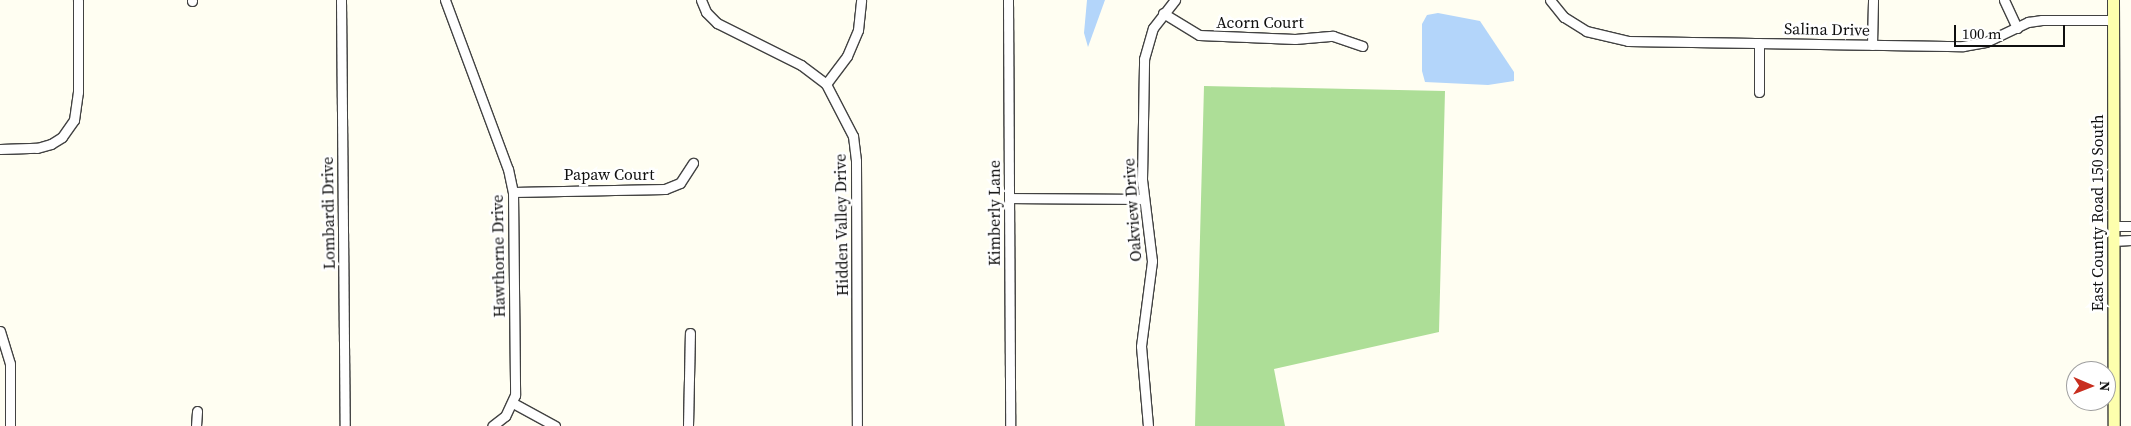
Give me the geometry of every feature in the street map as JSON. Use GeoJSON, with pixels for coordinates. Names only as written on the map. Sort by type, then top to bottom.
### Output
{"type":"FeatureCollection","features":[{"type":"Feature","properties":{"kind":"street"},"geometry":{"type":"LineString","coordinates":[[0,149],[36,148],[62,136],[74,120],[78,104],[78,0]]}},
{"type":"Feature","properties":{"kind":"street","name":"Lombardi Drive"},"geometry":{"type":"LineString","coordinates":[[341,0],[345,426]]}},
{"type":"Feature","properties":{"kind":"street","name":"Hawthorne Drive"},"geometry":{"type":"LineString","coordinates":[[445,0],[508,169],[513,192],[516,379],[512,403]]}},
{"type":"Feature","properties":{"kind":"street","name":"Hidden Valley Drive"},"geometry":{"type":"LineString","coordinates":[[701,0],[706,12],[717,23],[801,65],[826,84],[853,136],[856,160],[857,426]]}},
{"type":"Feature","properties":{"kind":"street"},"geometry":{"type":"LineString","coordinates":[[826,84],[847,56],[858,30],[861,0]]}},
{"type":"Feature","properties":{"kind":"street","name":"Kimberly Lane"},"geometry":{"type":"LineString","coordinates":[[1008,0],[1010,426]]}},
{"type":"Feature","properties":{"kind":"street","name":"Oakview Drive"},"geometry":{"type":"LineString","coordinates":[[1148,426],[1141,346],[1151,278],[1152,245],[1144,199],[1144,59],[1147,40],[1163,13],[1175,0]]}},
{"type":"Feature","properties":{"kind":"street","name":"Salina Drive"},"geometry":{"type":"LineString","coordinates":[[1550,0],[1579,27],[1611,40],[1963,46],[1986,42],[2042,20],[2113,20]]}},
{"type":"Feature","properties":{"kind":"street"},"geometry":{"type":"LineString","coordinates":[[1872,45],[1873,0]]}},
{"type":"Feature","properties":{"kind":"street"},"geometry":{"type":"LineString","coordinates":[[2004,0],[2018,28]]}},
{"type":"Feature","properties":{"kind":"street","name":"East County Road 150 South"},"geometry":{"type":"LineString","coordinates":[[2113,0],[2114,426]]}},
{"type":"Feature","properties":{"kind":"street","name":"Acorn Court"},"geometry":{"type":"LineString","coordinates":[[1163,13],[1200,35],[1295,39],[1333,36],[1362,46]]}},
{"type":"Feature","properties":{"kind":"street"},"geometry":{"type":"LineString","coordinates":[[1759,43],[1759,92]]}},
{"type":"Feature","properties":{"kind":"street","name":"Papaw Court"},"geometry":{"type":"LineString","coordinates":[[513,192],[664,189],[680,183],[693,163]]}},
{"type":"Feature","properties":{"kind":"street"},"geometry":{"type":"LineString","coordinates":[[1009,198],[1144,199]]}},
{"type":"Feature","properties":{"kind":"street"},"geometry":{"type":"LineString","coordinates":[[2113,226],[2131,226]]}},
{"type":"Feature","properties":{"kind":"street"},"geometry":{"type":"LineString","coordinates":[[2113,240],[2131,240]]}},
{"type":"Feature","properties":{"kind":"street"},"geometry":{"type":"LineString","coordinates":[[0,331],[10,364],[10,426]]}},
{"type":"Feature","properties":{"kind":"street"},"geometry":{"type":"LineString","coordinates":[[688,426],[690,334]]}},
{"type":"Feature","properties":{"kind":"street"},"geometry":{"type":"LineString","coordinates":[[492,426],[505,416],[512,403],[555,426]]}},
{"type":"Feature","properties":{"kind":"street"},"geometry":{"type":"LineString","coordinates":[[196,426],[198,410]]}},
{"type":"Feature","properties":{"kind":"green space"},"geometry":{"type":"Polygon","coordinates":[[[1204,86],[1445,91],[1439,332],[1274,369],[1285,426],[1195,426],[1204,86]]]}},
{"type":"Feature","properties":{"kind":"water"},"geometry":{"type":"Polygon","coordinates":[[[1087,0],[1105,0],[1088,47],[1084,33],[1087,0]]]}},
{"type":"Feature","properties":{"kind":"water"},"geometry":{"type":"Polygon","coordinates":[[[1438,13],[1480,21],[1514,72],[1514,81],[1488,85],[1425,82],[1422,71],[1422,24],[1427,15],[1438,13]]]}}]}
